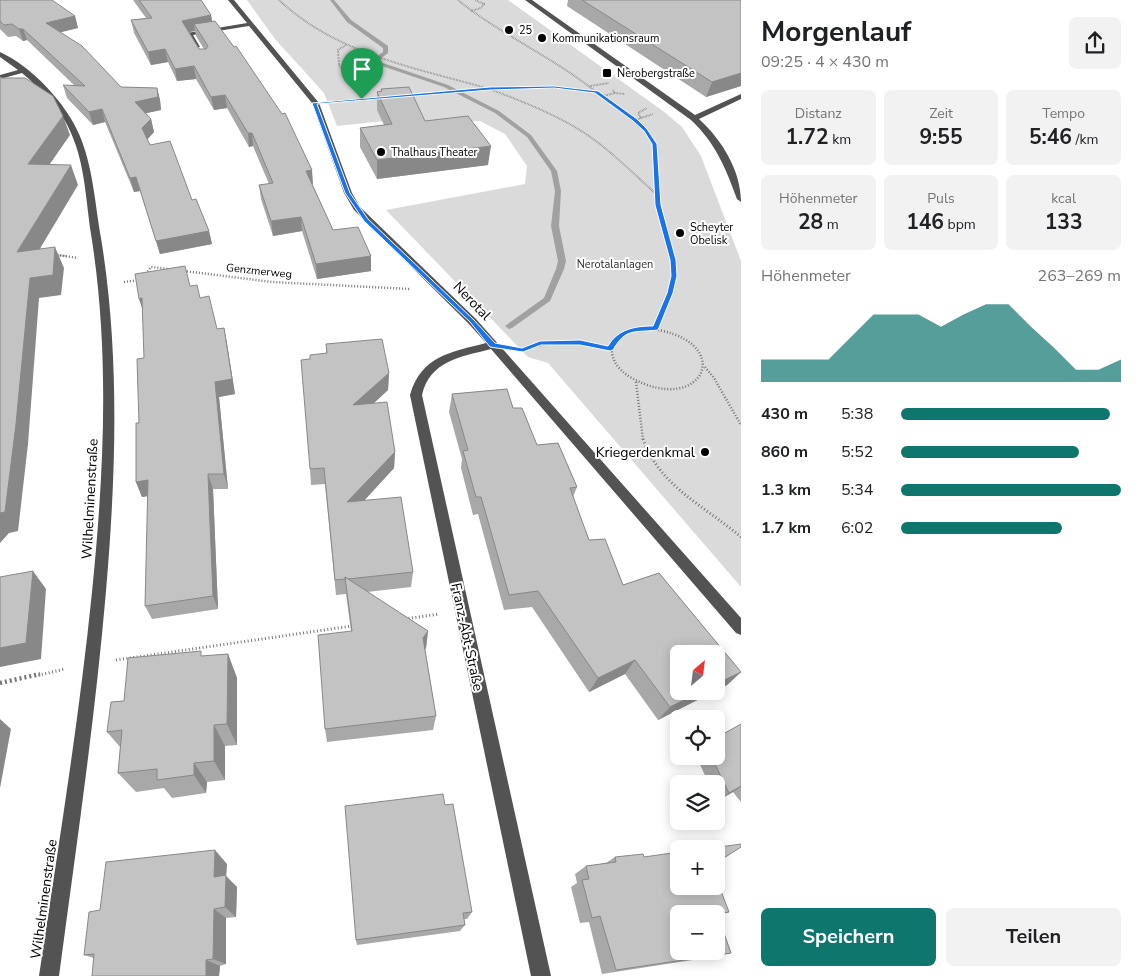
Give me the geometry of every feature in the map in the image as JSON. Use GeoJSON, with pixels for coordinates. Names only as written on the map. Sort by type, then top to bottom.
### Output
{"type":"FeatureCollection","features":[{"type":"Feature","properties":{"kind":"street","name":"Nerotal"},"geometry":{"type":"LineString","coordinates":[[231,0],[315,103],[348,193],[356,208],[472,321],[741,628]]}},
{"type":"Feature","properties":{"kind":"street"},"geometry":{"type":"LineString","coordinates":[[528,0],[694,118],[715,139],[724,154],[741,199]]}},
{"type":"Feature","properties":{"kind":"street"},"geometry":{"type":"LineString","coordinates":[[201,53],[189,34],[251,24]]}},
{"type":"Feature","properties":{"kind":"street","name":"Wilhelminenstraße"},"geometry":{"type":"LineString","coordinates":[[0,54],[24,70],[47,91],[75,133],[81,149],[101,261],[108,341],[107,469],[104,542],[93,663],[49,976]]}},
{"type":"Feature","properties":{"kind":"street"},"geometry":{"type":"LineString","coordinates":[[0,77],[24,70]]}},
{"type":"Feature","properties":{"kind":"street"},"geometry":{"type":"LineString","coordinates":[[694,118],[741,96]]}},
{"type":"Feature","properties":{"kind":"street","name":"Franz-Abt-Straße"},"geometry":{"type":"LineString","coordinates":[[492,345],[441,360],[432,365],[420,378],[416,395],[541,976]]}},
{"type":"Feature","properties":{"kind":"path"},"geometry":{"type":"LineString","coordinates":[[279,0],[309,26],[346,44],[387,59],[490,88],[538,109],[598,143],[657,194]]}},
{"type":"Feature","properties":{"kind":"path"},"geometry":{"type":"LineString","coordinates":[[458,0],[470,12],[491,26],[590,86],[646,130],[654,144],[657,194],[673,260],[674,276],[670,293],[656,328]]}},
{"type":"Feature","properties":{"kind":"path"},"geometry":{"type":"LineString","coordinates":[[470,12],[484,6],[484,3],[475,0]]}},
{"type":"Feature","properties":{"kind":"path"},"geometry":{"type":"LineString","coordinates":[[346,44],[338,50],[339,65],[362,99]]}},
{"type":"Feature","properties":{"kind":"path"},"geometry":{"type":"LineString","coordinates":[[590,86],[596,85]]}},
{"type":"Feature","properties":{"kind":"path"},"geometry":{"type":"LineString","coordinates":[[409,96],[466,92],[490,88],[554,87],[596,92]]}},
{"type":"Feature","properties":{"kind":"path"},"geometry":{"type":"LineString","coordinates":[[603,96],[615,93]]}},
{"type":"Feature","properties":{"kind":"path"},"geometry":{"type":"LineString","coordinates":[[315,103],[381,98]]}},
{"type":"Feature","properties":{"kind":"path"},"geometry":{"type":"LineString","coordinates":[[635,120],[651,115]]}},
{"type":"Feature","properties":{"kind":"path"},"geometry":{"type":"LineString","coordinates":[[46,254],[101,261]]}},
{"type":"Feature","properties":{"kind":"path"},"geometry":{"type":"LineString","coordinates":[[103,285],[141,280],[151,267],[169,270]]}},
{"type":"Feature","properties":{"kind":"path","name":"Genzmerweg"},"geometry":{"type":"LineString","coordinates":[[179,271],[272,282],[410,289]]}},
{"type":"Feature","properties":{"kind":"path"},"geometry":{"type":"LineString","coordinates":[[643,328],[656,328],[676,334],[697,349],[703,358],[704,366],[703,374],[697,382],[688,387],[659,389],[636,382],[619,370],[611,356],[610,348],[616,338],[626,332],[643,328]]}},
{"type":"Feature","properties":{"kind":"path"},"geometry":{"type":"LineString","coordinates":[[492,345],[523,350],[540,343],[580,342],[610,348]]}},
{"type":"Feature","properties":{"kind":"path"},"geometry":{"type":"LineString","coordinates":[[704,366],[714,378],[741,425]]}},
{"type":"Feature","properties":{"kind":"path"},"geometry":{"type":"LineString","coordinates":[[636,382],[643,441],[662,472],[676,489],[721,520],[741,537]]}},
{"type":"Feature","properties":{"kind":"path"},"geometry":{"type":"LineString","coordinates":[[402,619],[422,616]]}},
{"type":"Feature","properties":{"kind":"path"},"geometry":{"type":"LineString","coordinates":[[93,663],[354,626]]}},
{"type":"Feature","properties":{"kind":"path"},"geometry":{"type":"LineString","coordinates":[[0,683],[56,671]]}},
{"type":"Feature","properties":{"kind":"green space","name":"Nerotalanlagen"},"geometry":{"type":"Polygon","coordinates":[[[247,0],[508,0],[663,111],[682,127],[701,156],[741,261],[741,587],[548,363],[528,357],[386,210],[525,184],[527,166],[505,134],[480,121],[440,123],[413,118],[337,126],[324,93],[275,39],[247,0]]]}},
{"type":"Feature","properties":{"kind":"building"},"geometry":{"type":"Polygon","coordinates":[[[0,0],[52,0],[75,16],[46,23],[82,46],[121,87],[157,88],[158,97],[135,102],[151,119],[142,128],[150,145],[170,141],[192,200],[196,199],[209,231],[156,241],[136,177],[130,178],[102,109],[89,112],[63,85],[85,86],[23,29],[19,29],[12,24],[4,25],[0,21],[0,0]]]}},
{"type":"Feature","properties":{"kind":"building"},"geometry":{"type":"Polygon","coordinates":[[[139,0],[201,0],[211,15],[182,21],[199,49],[206,49],[208,46],[194,24],[215,21],[234,47],[236,46],[282,114],[285,113],[312,170],[306,171],[333,230],[358,227],[371,256],[316,264],[301,217],[271,221],[259,185],[273,183],[252,133],[248,133],[225,95],[211,97],[194,66],[175,69],[165,49],[148,52],[131,20],[152,18],[139,0]]]}},
{"type":"Feature","properties":{"kind":"building"},"geometry":{"type":"Polygon","coordinates":[[[582,0],[741,0],[741,73],[712,82],[582,0]]]}},
{"type":"Feature","properties":{"kind":"building"},"geometry":{"type":"Polygon","coordinates":[[[0,77],[25,78],[53,96],[63,116],[28,164],[71,165],[17,252],[55,247],[53,275],[30,278],[16,424],[5,512],[0,513],[0,77]]]}},
{"type":"Feature","properties":{"kind":"building"},"geometry":{"type":"Polygon","coordinates":[[[409,87],[425,121],[468,116],[491,146],[377,160],[360,128],[392,124],[377,92],[382,91],[381,89],[409,87]]]}},
{"type":"Feature","properties":{"kind":"building"},"geometry":{"type":"Polygon","coordinates":[[[185,266],[190,286],[197,285],[200,298],[209,296],[217,329],[224,328],[232,379],[215,382],[224,474],[208,474],[213,596],[145,606],[148,480],[136,482],[136,423],[139,423],[137,359],[144,358],[142,298],[139,299],[135,274],[185,266]]]}},
{"type":"Feature","properties":{"kind":"building"},"geometry":{"type":"Polygon","coordinates":[[[382,339],[389,373],[353,405],[387,402],[395,452],[347,502],[401,497],[413,572],[348,579],[345,577],[345,579],[335,580],[324,468],[310,469],[301,360],[310,359],[310,355],[327,353],[326,344],[382,339]]]}},
{"type":"Feature","properties":{"kind":"building"},"geometry":{"type":"Polygon","coordinates":[[[507,389],[513,408],[522,408],[537,445],[558,443],[577,487],[570,488],[589,540],[605,539],[623,585],[659,573],[719,645],[670,645],[670,700],[684,700],[670,707],[635,660],[598,678],[538,591],[509,595],[481,497],[476,497],[463,451],[468,450],[452,394],[507,389]]]}},
{"type":"Feature","properties":{"kind":"building"},"geometry":{"type":"Polygon","coordinates":[[[33,571],[26,643],[0,648],[0,577],[33,571]]]}},
{"type":"Feature","properties":{"kind":"building"},"geometry":{"type":"Polygon","coordinates":[[[345,577],[428,631],[423,638],[436,716],[325,729],[318,635],[352,631],[345,577]]]}},
{"type":"Feature","properties":{"kind":"building"},"geometry":{"type":"Polygon","coordinates":[[[201,651],[201,656],[228,654],[227,724],[214,725],[214,761],[194,763],[194,775],[157,780],[157,769],[118,773],[122,730],[107,732],[111,702],[124,701],[128,658],[201,651]]]}},
{"type":"Feature","properties":{"kind":"building"},"geometry":{"type":"Polygon","coordinates":[[[725,653],[741,672],[725,680],[725,653]]]}},
{"type":"Feature","properties":{"kind":"building"},"geometry":{"type":"Polygon","coordinates":[[[741,724],[741,786],[729,793],[725,785],[725,775],[720,775],[715,765],[725,765],[725,733],[741,724]]]}},
{"type":"Feature","properties":{"kind":"building"},"geometry":{"type":"Polygon","coordinates":[[[443,794],[445,805],[453,804],[472,912],[463,913],[465,925],[356,940],[345,806],[443,794]]]}},
{"type":"Feature","properties":{"kind":"building"},"geometry":{"type":"Polygon","coordinates":[[[741,844],[741,847],[725,857],[725,846],[741,844]]]}},
{"type":"Feature","properties":{"kind":"building"},"geometry":{"type":"Polygon","coordinates":[[[215,850],[214,877],[226,875],[225,907],[214,909],[213,959],[206,960],[206,976],[92,976],[94,954],[84,955],[89,912],[100,910],[106,862],[215,850]]]}},
{"type":"Feature","properties":{"kind":"building"},"geometry":{"type":"Polygon","coordinates":[[[670,853],[670,895],[722,895],[729,912],[725,913],[725,905],[670,905],[670,960],[684,960],[616,970],[600,916],[592,918],[582,880],[589,879],[586,866],[616,862],[615,857],[643,854],[644,857],[670,853]]]}},
{"type":"Feature","properties":{"kind":"building"},"geometry":{"type":"Polygon","coordinates":[[[725,936],[731,953],[725,954],[725,936]]]}},
{"type":"Feature","properties":{"kind":"waterway"},"geometry":{"type":"LineString","coordinates":[[332,0],[349,21],[386,47],[385,53],[377,59],[378,63],[446,86],[497,112],[529,136],[554,171],[558,191],[555,226],[562,261],[560,269],[547,299],[509,326]]}},
{"type":"Feature","properties":{"kind":"place","name":"25"},"geometry":{"type":"Point","coordinates":[509,30]}},
{"type":"Feature","properties":{"kind":"place","name":"Kommunikationsraum"},"geometry":{"type":"Point","coordinates":[542,38]}},
{"type":"Feature","properties":{"kind":"place","name":"Nerobergstraße"},"geometry":{"type":"Point","coordinates":[607,73]}},
{"type":"Feature","properties":{"kind":"place","name":"Thalhaus Theater"},"geometry":{"type":"Point","coordinates":[381,152]}},
{"type":"Feature","properties":{"kind":"place","name":"Scheyter Obelisk"},"geometry":{"type":"Point","coordinates":[680,233]}},
{"type":"Feature","properties":{"kind":"place","name":"Kriegerdenkmal"},"geometry":{"type":"Point","coordinates":[705,452]}},
{"type":"Feature","properties":{"kind":"route"},"geometry":{"type":"LineString","coordinates":[[554,87],[596,92],[635,120],[646,130],[654,144],[658,205],[673,260],[674,276],[670,293],[656,328],[634,329],[621,334],[610,348],[580,342],[540,343],[523,350],[492,345],[472,321],[441,290],[366,220],[356,208],[348,193],[315,103],[362,99],[466,92],[490,88],[554,87]]}}]}
